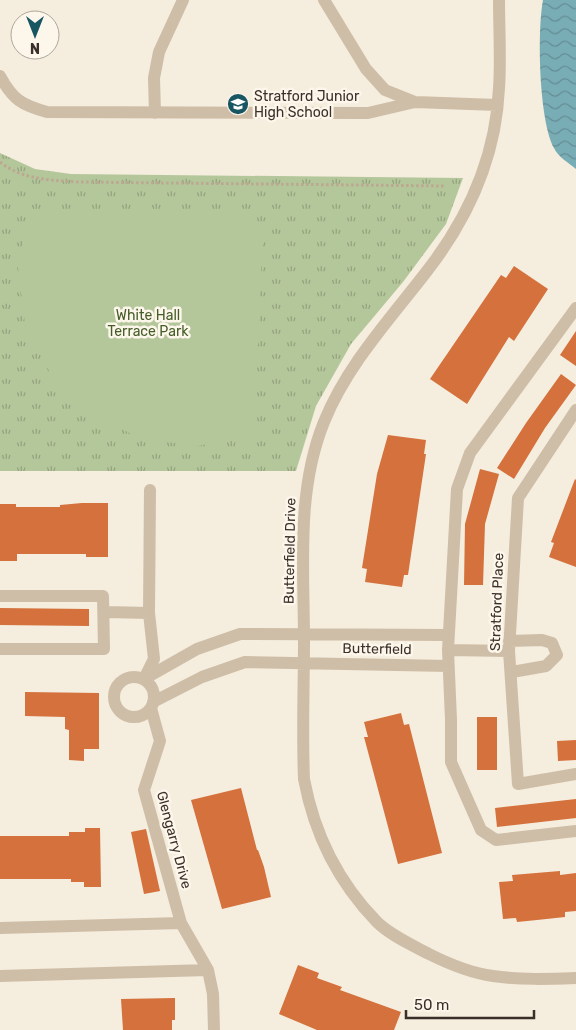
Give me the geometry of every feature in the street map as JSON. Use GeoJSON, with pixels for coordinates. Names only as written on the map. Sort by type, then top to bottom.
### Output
{"type":"FeatureCollection","features":[{"type":"Feature","properties":{"kind":"street"},"geometry":{"type":"LineString","coordinates":[[155,113],[154,78],[159,52],[183,0]]}},
{"type":"Feature","properties":{"kind":"street"},"geometry":{"type":"LineString","coordinates":[[324,0],[366,69],[385,90],[415,102]]}},
{"type":"Feature","properties":{"kind":"street","name":"Butterfield Drive"},"geometry":{"type":"LineString","coordinates":[[499,0],[498,105],[485,168],[466,213],[429,270],[367,347],[340,388],[320,432],[306,490],[304,527],[304,779],[310,806],[329,857],[343,879],[378,923],[419,949],[446,963],[469,970],[492,976],[576,978]]}},
{"type":"Feature","properties":{"kind":"street"},"geometry":{"type":"LineString","coordinates":[[0,76],[8,91],[24,105],[47,112],[368,113],[415,102],[498,105]]}},
{"type":"Feature","properties":{"kind":"street"},"geometry":{"type":"LineString","coordinates":[[576,308],[470,453],[457,489],[448,635],[451,762],[481,830],[496,840],[576,831]]}},
{"type":"Feature","properties":{"kind":"street","name":"Stratford Place"},"geometry":{"type":"LineString","coordinates":[[576,410],[518,498],[509,646],[518,784],[576,774]]}},
{"type":"Feature","properties":{"kind":"street"},"geometry":{"type":"LineString","coordinates":[[144,679],[154,659],[149,613],[150,490]]}},
{"type":"Feature","properties":{"kind":"street"},"geometry":{"type":"LineString","coordinates":[[0,596],[103,596],[105,612],[104,649],[0,649]]}},
{"type":"Feature","properties":{"kind":"street"},"geometry":{"type":"LineString","coordinates":[[105,612],[149,613]]}},
{"type":"Feature","properties":{"kind":"street"},"geometry":{"type":"LineString","coordinates":[[304,635],[240,634],[197,649],[144,679],[131,677],[119,683],[114,702],[127,715],[140,716],[152,705],[202,677],[245,662],[304,663]]}},
{"type":"Feature","properties":{"kind":"street","name":"Butterfield"},"geometry":{"type":"LineString","coordinates":[[304,635],[448,635]]}},
{"type":"Feature","properties":{"kind":"street"},"geometry":{"type":"LineString","coordinates":[[448,650],[509,646],[542,640],[552,643],[557,655],[546,666],[512,672]]}},
{"type":"Feature","properties":{"kind":"street","name":"Butterfield"},"geometry":{"type":"LineString","coordinates":[[304,663],[448,666]]}},
{"type":"Feature","properties":{"kind":"street","name":"Glengarry Drive"},"geometry":{"type":"LineString","coordinates":[[144,679],[152,689],[152,705],[160,741],[144,790],[181,923],[208,970],[214,994],[214,1030]]}},
{"type":"Feature","properties":{"kind":"street"},"geometry":{"type":"LineString","coordinates":[[0,928],[181,923]]}},
{"type":"Feature","properties":{"kind":"street"},"geometry":{"type":"LineString","coordinates":[[0,976],[208,970]]}},
{"type":"Feature","properties":{"kind":"path"},"geometry":{"type":"LineString","coordinates":[[0,162],[22,175],[44,180],[78,182],[446,186]]}},
{"type":"Feature","properties":{"kind":"green space","name":"White Hall Terrace Park"},"geometry":{"type":"Polygon","coordinates":[[[0,153],[35,169],[71,174],[463,178],[446,224],[403,282],[351,344],[316,406],[296,471],[0,471],[0,153]]]}},
{"type":"Feature","properties":{"kind":"green space"},"geometry":{"type":"Polygon","coordinates":[[[28,212],[246,216],[263,231],[254,434],[198,446],[142,439],[91,414],[51,375],[25,324],[18,268],[28,212]]]}},
{"type":"Feature","properties":{"kind":"water"},"geometry":{"type":"Polygon","coordinates":[[[543,0],[576,0],[576,169],[561,157],[554,148],[545,118],[540,54],[543,0]]]}},
{"type":"Feature","properties":{"kind":"building"},"geometry":{"type":"Polygon","coordinates":[[[514,266],[548,289],[514,341],[509,337],[467,404],[430,379],[501,275],[506,278],[514,266]]]}},
{"type":"Feature","properties":{"kind":"building"},"geometry":{"type":"Polygon","coordinates":[[[576,331],[576,366],[560,355],[576,331]]]}},
{"type":"Feature","properties":{"kind":"building"},"geometry":{"type":"Polygon","coordinates":[[[561,374],[576,385],[545,428],[514,479],[497,468],[561,374]]]}},
{"type":"Feature","properties":{"kind":"building"},"geometry":{"type":"Polygon","coordinates":[[[388,435],[426,440],[424,454],[426,454],[408,575],[404,575],[402,587],[365,582],[367,569],[362,568],[377,474],[388,435]]]}},
{"type":"Feature","properties":{"kind":"building"},"geometry":{"type":"Polygon","coordinates":[[[480,469],[499,474],[485,524],[483,585],[464,585],[465,524],[480,469]]]}},
{"type":"Feature","properties":{"kind":"building"},"geometry":{"type":"Polygon","coordinates":[[[575,479],[576,567],[549,557],[554,543],[551,542],[575,479]]]}},
{"type":"Feature","properties":{"kind":"building"},"geometry":{"type":"Polygon","coordinates":[[[108,503],[108,557],[86,557],[86,554],[17,554],[17,561],[0,561],[0,504],[16,504],[16,507],[60,507],[60,505],[108,503]]]}},
{"type":"Feature","properties":{"kind":"building"},"geometry":{"type":"Polygon","coordinates":[[[0,608],[89,609],[89,626],[0,625],[0,608]]]}},
{"type":"Feature","properties":{"kind":"building"},"geometry":{"type":"Polygon","coordinates":[[[25,692],[99,693],[99,749],[84,749],[84,761],[69,760],[69,730],[65,729],[65,717],[25,716],[25,692]]]}},
{"type":"Feature","properties":{"kind":"building"},"geometry":{"type":"Polygon","coordinates":[[[401,713],[404,725],[409,724],[442,853],[398,864],[364,737],[368,737],[364,722],[401,713]]]}},
{"type":"Feature","properties":{"kind":"building"},"geometry":{"type":"Polygon","coordinates":[[[477,717],[497,717],[497,770],[477,770],[477,717]]]}},
{"type":"Feature","properties":{"kind":"building"},"geometry":{"type":"Polygon","coordinates":[[[576,740],[576,760],[558,761],[557,741],[576,740]]]}},
{"type":"Feature","properties":{"kind":"building"},"geometry":{"type":"Polygon","coordinates":[[[241,788],[271,897],[222,909],[191,800],[241,788]]]}},
{"type":"Feature","properties":{"kind":"building"},"geometry":{"type":"Polygon","coordinates":[[[576,799],[576,818],[497,827],[495,808],[576,799]]]}},
{"type":"Feature","properties":{"kind":"building"},"geometry":{"type":"Polygon","coordinates":[[[85,828],[100,828],[101,887],[84,887],[84,882],[71,882],[71,879],[0,879],[0,836],[69,836],[69,832],[85,832],[85,828]]]}},
{"type":"Feature","properties":{"kind":"building"},"geometry":{"type":"Polygon","coordinates":[[[146,829],[160,891],[144,894],[131,832],[146,829]]]}},
{"type":"Feature","properties":{"kind":"building"},"geometry":{"type":"Polygon","coordinates":[[[560,871],[560,875],[576,873],[576,911],[565,912],[565,917],[517,922],[516,918],[503,919],[499,882],[513,881],[512,875],[560,871]]]}},
{"type":"Feature","properties":{"kind":"building"},"geometry":{"type":"Polygon","coordinates":[[[298,965],[319,973],[317,978],[342,987],[340,990],[401,1012],[394,1030],[317,1030],[279,1014],[298,965]]]}},
{"type":"Feature","properties":{"kind":"building"},"geometry":{"type":"Polygon","coordinates":[[[175,998],[175,1020],[172,1020],[172,1030],[123,1030],[121,999],[175,998]]]}},
{"type":"Feature","properties":{"kind":"place","name":"Stratford Junior High School"},"geometry":{"type":"Point","coordinates":[238,104]}}]}
